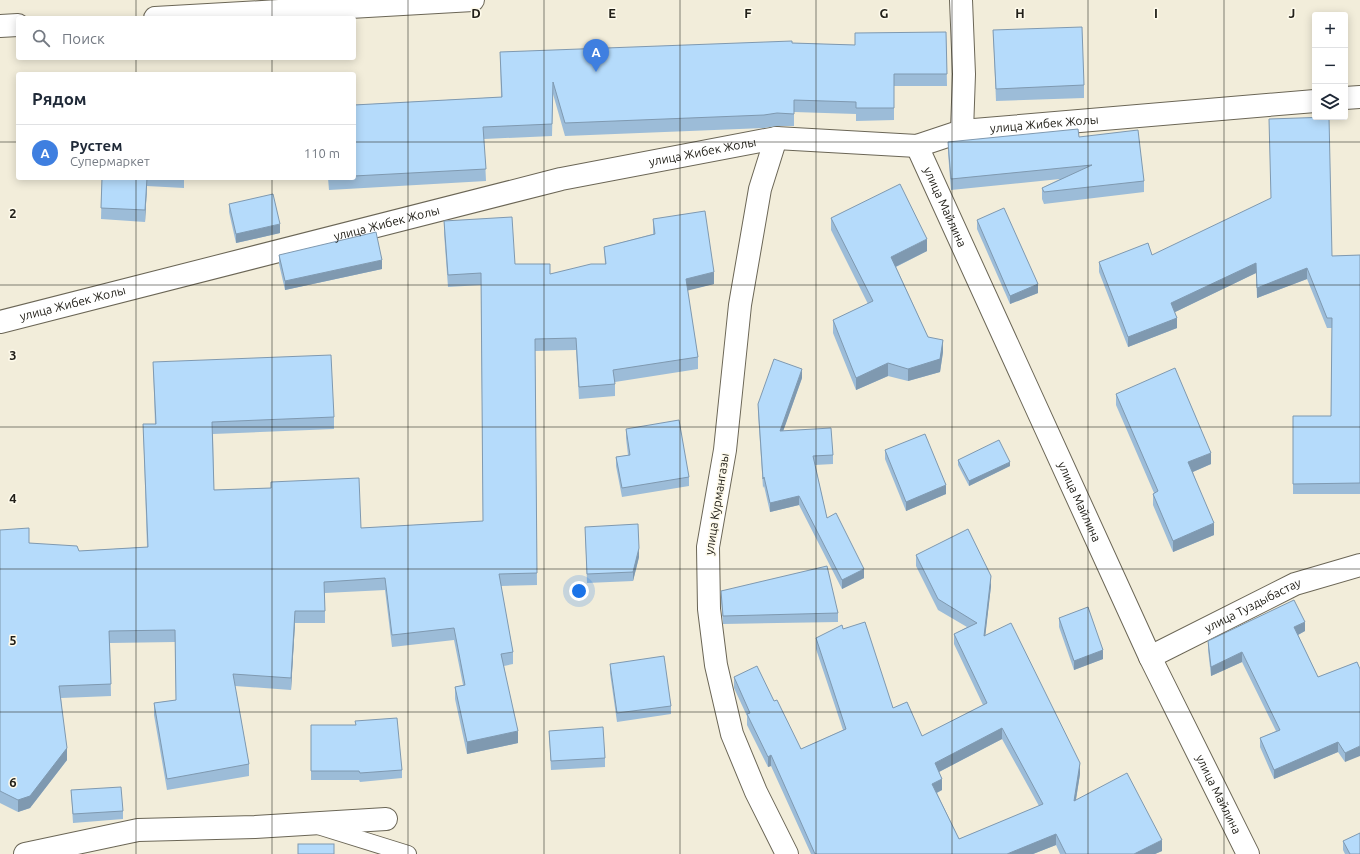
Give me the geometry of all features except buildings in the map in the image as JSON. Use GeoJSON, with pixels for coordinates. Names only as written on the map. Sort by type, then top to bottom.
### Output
{"type":"FeatureCollection","features":[{"type":"Feature","properties":{"kind":"street"},"geometry":{"type":"LineString","coordinates":[[177,16],[286,6],[473,0]]}},
{"type":"Feature","properties":{"kind":"street"},"geometry":{"type":"LineString","coordinates":[[960,0],[964,74],[962,131]]}},
{"type":"Feature","properties":{"kind":"street"},"geometry":{"type":"LineString","coordinates":[[0,26],[16,25]]}},
{"type":"Feature","properties":{"kind":"street"},"geometry":{"type":"LineString","coordinates":[[1348,98],[1360,97]]}},
{"type":"Feature","properties":{"kind":"street","name":"улица Жибек Жолы"},"geometry":{"type":"LineString","coordinates":[[0,322],[561,179],[776,138],[918,146],[962,131],[1312,101]]}},
{"type":"Feature","properties":{"kind":"street","name":"улица Жибек Жолы"},"geometry":{"type":"LineString","coordinates":[[760,189],[776,138]]}},
{"type":"Feature","properties":{"kind":"street","name":"улица Майлина"},"geometry":{"type":"LineString","coordinates":[[918,146],[1150,657],[1248,854]]}},
{"type":"Feature","properties":{"kind":"street","name":"улица Курмангазы"},"geometry":{"type":"LineString","coordinates":[[760,189],[740,305],[725,450],[708,547],[709,609],[716,665],[732,734],[756,792],[787,854]]}},
{"type":"Feature","properties":{"kind":"street","name":"улица Туздыбастау"},"geometry":{"type":"LineString","coordinates":[[1150,657],[1295,584],[1360,565]]}},
{"type":"Feature","properties":{"kind":"street"},"geometry":{"type":"LineString","coordinates":[[24,854],[138,830],[386,819]]}},
{"type":"Feature","properties":{"kind":"lane"},"geometry":{"type":"LineString","coordinates":[[309,823],[408,854]]}},
{"type":"Feature","properties":{"kind":"place","name":"Рустем"},"geometry":{"type":"Point","coordinates":[596,72]}}]}
